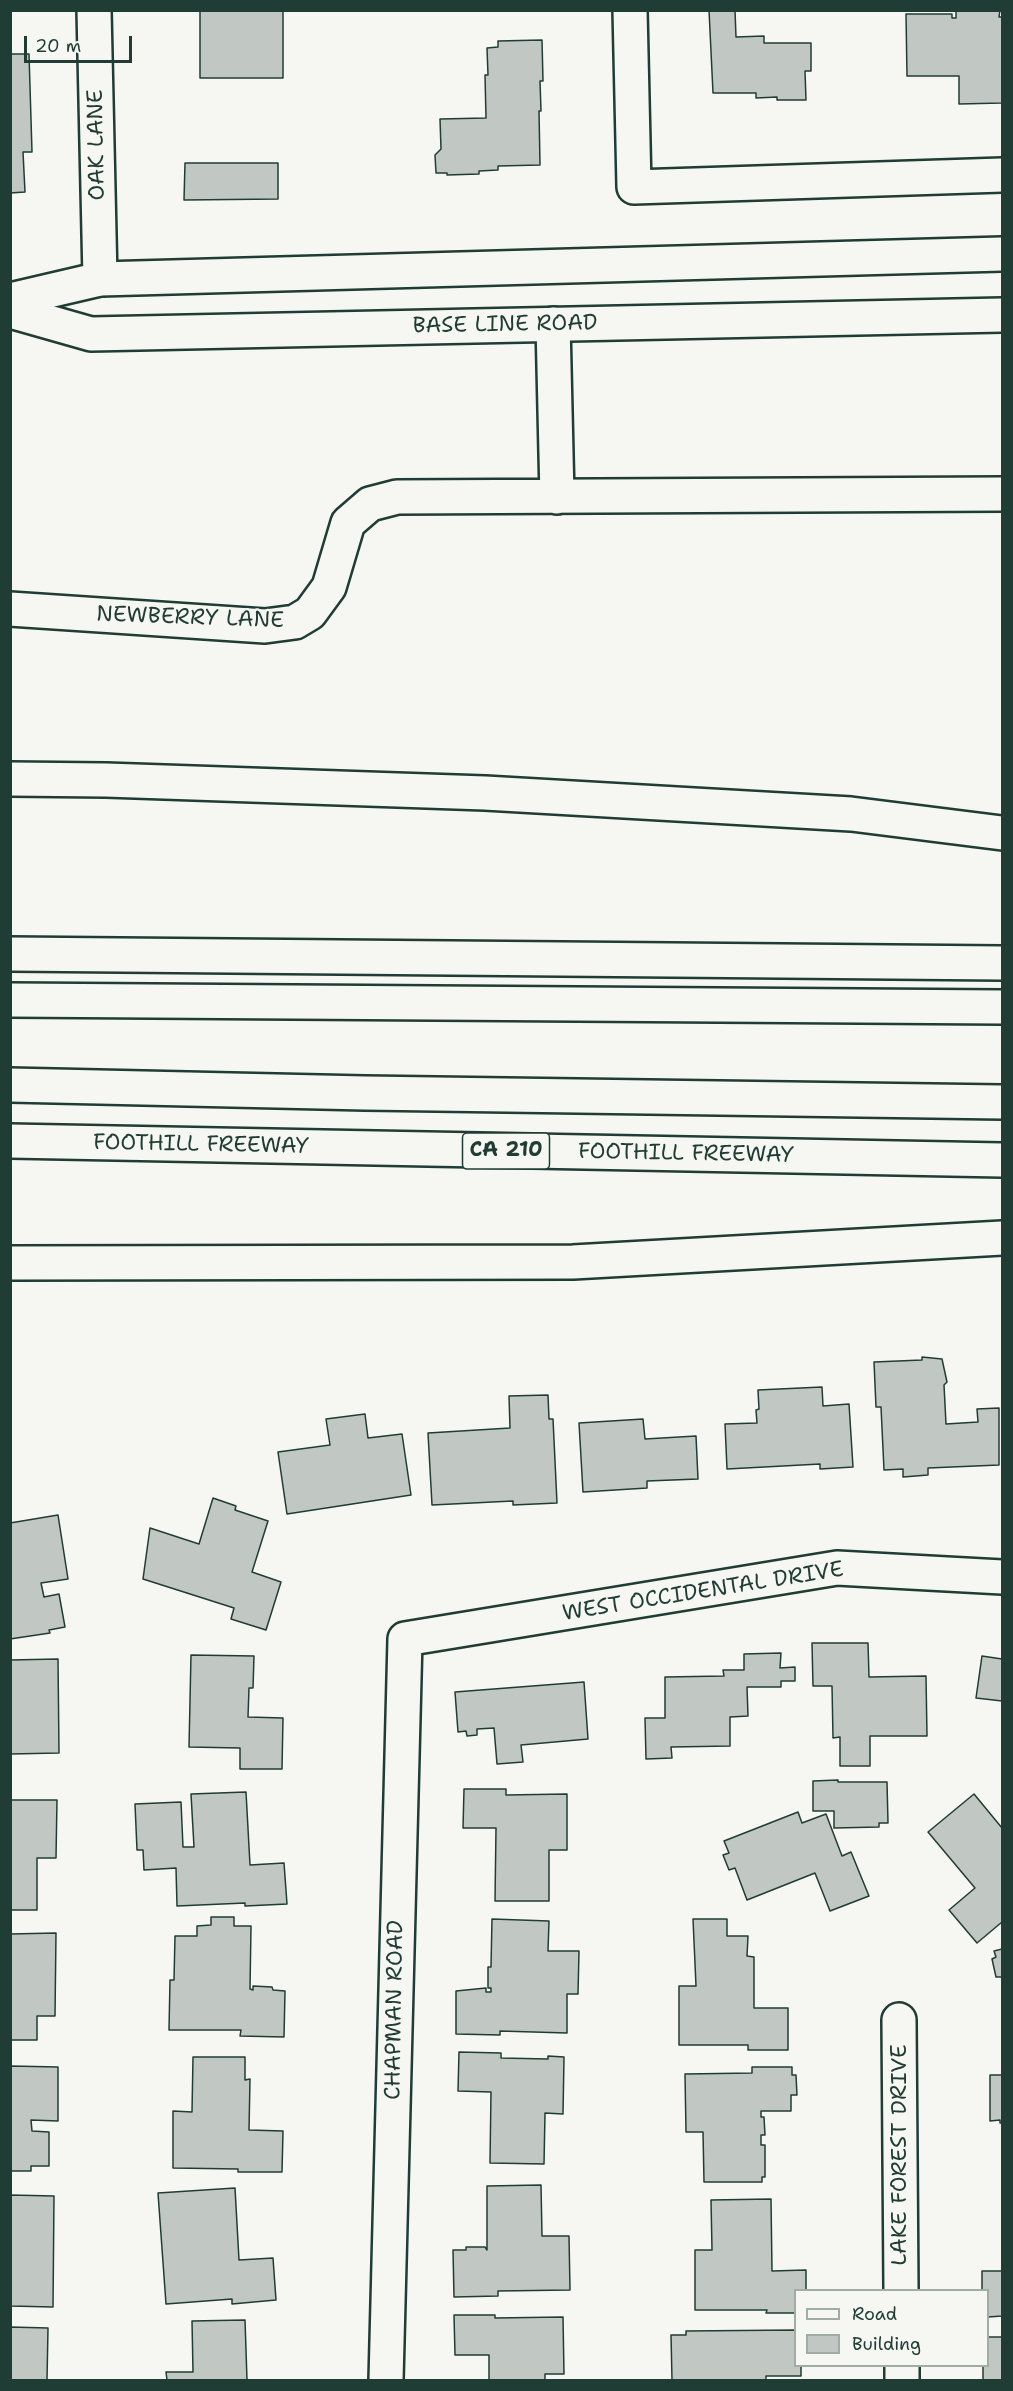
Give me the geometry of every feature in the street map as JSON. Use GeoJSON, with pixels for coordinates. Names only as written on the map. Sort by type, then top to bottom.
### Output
{"type":"FeatureCollection","features":[{"type":"Feature","properties":{"kind":"main road","name":"OAK LANE"},"geometry":{"type":"LineString","coordinates":[[94,10],[100,279]]}},
{"type":"Feature","properties":{"kind":"main road"},"geometry":{"type":"LineString","coordinates":[[630,10],[634,187],[1002,175]]}},
{"type":"Feature","properties":{"kind":"main road"},"geometry":{"type":"LineString","coordinates":[[10,300],[100,279],[1002,254]]}},
{"type":"Feature","properties":{"kind":"main road","name":"BASE LINE ROAD"},"geometry":{"type":"LineString","coordinates":[[10,311],[91,334],[1002,315]]}},
{"type":"Feature","properties":{"kind":"main road"},"geometry":{"type":"LineString","coordinates":[[553,324],[557,497]]}},
{"type":"Feature","properties":{"kind":"main road","name":"NEWBERRY LANE"},"geometry":{"type":"LineString","coordinates":[[10,609],[265,626],[295,622],[310,613],[329,587],[348,523],[370,504],[397,497],[1002,494]]}},
{"type":"Feature","properties":{"kind":"main road"},"geometry":{"type":"LineString","coordinates":[[10,779],[106,780],[496,794],[851,814],[1002,833]]}},
{"type":"Feature","properties":{"kind":"main road"},"geometry":{"type":"LineString","coordinates":[[10,954],[1002,963]]}},
{"type":"Feature","properties":{"kind":"main road"},"geometry":{"type":"LineString","coordinates":[[10,1000],[1002,1007]]}},
{"type":"Feature","properties":{"kind":"main road"},"geometry":{"type":"LineString","coordinates":[[10,1085],[365,1093],[1002,1102]]}},
{"type":"Feature","properties":{"kind":"main road","name":"FOOTHILL FREEWAY"},"geometry":{"type":"LineString","coordinates":[[10,1141],[1002,1160]]}},
{"type":"Feature","properties":{"kind":"main road"},"geometry":{"type":"LineString","coordinates":[[10,1263],[573,1262],[1002,1238]]}},
{"type":"Feature","properties":{"kind":"main road","name":"WEST OCCIDENTAL DRIVE"},"geometry":{"type":"LineString","coordinates":[[405,1639],[837,1568],[1002,1577]]}},
{"type":"Feature","properties":{"kind":"main road","name":"CHAPMAN ROAD"},"geometry":{"type":"LineString","coordinates":[[386,2380],[405,1639]]}},
{"type":"Feature","properties":{"kind":"main road","name":"LAKE FOREST DRIVE"},"geometry":{"type":"LineString","coordinates":[[899,2020],[901,2289]]}},
{"type":"Feature","properties":{"kind":"building"},"geometry":{"type":"Polygon","coordinates":[[[200,10],[283,10],[283,78],[200,78],[200,10]]]}},
{"type":"Feature","properties":{"kind":"building"},"geometry":{"type":"Polygon","coordinates":[[[709,10],[735,10],[736,37],[764,36],[764,43],[811,43],[811,71],[805,71],[806,100],[777,100],[777,97],[756,98],[756,93],[713,93],[709,10]]]}},
{"type":"Feature","properties":{"kind":"building"},"geometry":{"type":"Polygon","coordinates":[[[956,10],[1000,10],[999,17],[1002,17],[1002,103],[959,104],[959,76],[907,76],[906,14],[952,14],[952,18],[956,18],[956,10]]]}},
{"type":"Feature","properties":{"kind":"building"},"geometry":{"type":"Polygon","coordinates":[[[542,40],[543,81],[540,81],[541,111],[539,111],[540,165],[498,166],[498,170],[479,171],[479,174],[436,173],[435,155],[441,149],[440,119],[486,118],[487,48],[498,47],[498,41],[542,40]]]}},
{"type":"Feature","properties":{"kind":"building"},"geometry":{"type":"Polygon","coordinates":[[[10,54],[29,54],[32,152],[23,152],[25,192],[10,193],[10,54]]]}},
{"type":"Feature","properties":{"kind":"building"},"geometry":{"type":"Polygon","coordinates":[[[185,163],[278,163],[278,199],[184,200],[185,163]]]}},
{"type":"Feature","properties":{"kind":"building"},"geometry":{"type":"Polygon","coordinates":[[[922,1357],[942,1359],[947,1382],[944,1385],[946,1424],[978,1422],[977,1409],[999,1408],[999,1465],[928,1468],[928,1475],[903,1477],[903,1469],[884,1470],[881,1407],[876,1407],[874,1362],[922,1360],[922,1357]]]}},
{"type":"Feature","properties":{"kind":"building"},"geometry":{"type":"Polygon","coordinates":[[[822,1387],[823,1406],[849,1404],[853,1467],[820,1469],[820,1464],[727,1469],[725,1424],[757,1423],[758,1390],[822,1387]]]}},
{"type":"Feature","properties":{"kind":"building"},"geometry":{"type":"Polygon","coordinates":[[[548,1395],[549,1419],[553,1419],[557,1503],[513,1505],[513,1501],[432,1505],[428,1433],[510,1428],[509,1396],[548,1395]]]}},
{"type":"Feature","properties":{"kind":"building"},"geometry":{"type":"Polygon","coordinates":[[[365,1414],[368,1438],[402,1434],[411,1495],[287,1514],[278,1452],[330,1445],[326,1419],[365,1414]]]}},
{"type":"Feature","properties":{"kind":"building"},"geometry":{"type":"Polygon","coordinates":[[[643,1419],[645,1439],[696,1436],[698,1479],[647,1481],[647,1488],[583,1492],[579,1423],[643,1419]]]}},
{"type":"Feature","properties":{"kind":"building"},"geometry":{"type":"Polygon","coordinates":[[[213,1498],[236,1506],[235,1510],[268,1521],[252,1572],[281,1582],[266,1630],[231,1619],[234,1608],[143,1579],[150,1528],[199,1544],[213,1498]]]}},
{"type":"Feature","properties":{"kind":"building"},"geometry":{"type":"Polygon","coordinates":[[[58,1515],[68,1579],[41,1583],[44,1597],[59,1594],[65,1627],[49,1630],[50,1633],[10,1639],[10,1523],[58,1515]]]}},
{"type":"Feature","properties":{"kind":"building"},"geometry":{"type":"Polygon","coordinates":[[[812,1643],[868,1643],[869,1677],[926,1676],[927,1736],[870,1736],[870,1766],[840,1766],[840,1737],[833,1738],[832,1686],[813,1686],[812,1643]]]}},
{"type":"Feature","properties":{"kind":"building"},"geometry":{"type":"Polygon","coordinates":[[[781,1653],[780,1668],[795,1667],[795,1681],[781,1681],[781,1687],[747,1687],[748,1716],[730,1717],[730,1746],[671,1747],[672,1758],[646,1759],[645,1718],[665,1718],[665,1677],[724,1676],[723,1670],[744,1670],[744,1654],[781,1653]]]}},
{"type":"Feature","properties":{"kind":"building"},"geometry":{"type":"Polygon","coordinates":[[[191,1655],[254,1656],[253,1688],[249,1688],[248,1717],[283,1718],[282,1769],[240,1769],[240,1748],[189,1747],[191,1655]]]}},
{"type":"Feature","properties":{"kind":"building"},"geometry":{"type":"Polygon","coordinates":[[[982,1656],[1002,1659],[1002,1701],[976,1698],[982,1656]]]}},
{"type":"Feature","properties":{"kind":"building"},"geometry":{"type":"Polygon","coordinates":[[[58,1659],[59,1753],[10,1754],[10,1660],[58,1659]]]}},
{"type":"Feature","properties":{"kind":"building"},"geometry":{"type":"Polygon","coordinates":[[[584,1682],[588,1739],[521,1745],[523,1762],[497,1764],[494,1728],[477,1729],[477,1735],[467,1736],[466,1731],[458,1732],[455,1692],[584,1682]]]}},
{"type":"Feature","properties":{"kind":"building"},"geometry":{"type":"Polygon","coordinates":[[[838,1780],[838,1782],[887,1782],[888,1823],[879,1823],[879,1827],[834,1828],[834,1811],[813,1811],[813,1781],[838,1780]]]}},
{"type":"Feature","properties":{"kind":"building"},"geometry":{"type":"Polygon","coordinates":[[[464,1789],[506,1789],[506,1795],[567,1794],[567,1850],[549,1850],[549,1901],[495,1901],[496,1828],[463,1828],[464,1789]]]}},
{"type":"Feature","properties":{"kind":"building"},"geometry":{"type":"Polygon","coordinates":[[[246,1792],[250,1865],[284,1863],[287,1904],[177,1906],[176,1868],[144,1870],[143,1850],[137,1850],[135,1804],[181,1802],[183,1847],[194,1847],[191,1794],[246,1792]]]}},
{"type":"Feature","properties":{"kind":"building"},"geometry":{"type":"Polygon","coordinates":[[[974,1794],[1002,1828],[1002,1922],[977,1943],[949,1910],[975,1888],[928,1832],[974,1794]]]}},
{"type":"Feature","properties":{"kind":"building"},"geometry":{"type":"Polygon","coordinates":[[[10,1800],[57,1800],[56,1858],[37,1858],[37,1910],[10,1910],[10,1800]]]}},
{"type":"Feature","properties":{"kind":"building"},"geometry":{"type":"Polygon","coordinates":[[[798,1812],[802,1823],[826,1814],[842,1856],[851,1852],[869,1896],[830,1911],[815,1873],[747,1900],[735,1868],[729,1870],[723,1855],[729,1853],[724,1841],[798,1812]]]}},
{"type":"Feature","properties":{"kind":"building"},"geometry":{"type":"Polygon","coordinates":[[[211,1917],[234,1917],[234,1926],[251,1926],[250,1989],[253,1990],[253,1986],[272,1987],[273,1990],[285,1991],[284,2037],[240,2036],[241,2030],[169,2030],[170,1980],[174,1980],[175,1936],[197,1936],[197,1926],[211,1925],[211,1917]]]}},
{"type":"Feature","properties":{"kind":"building"},"geometry":{"type":"Polygon","coordinates":[[[492,1919],[549,1921],[548,1951],[579,1951],[578,1994],[567,1994],[567,2033],[500,2031],[500,2035],[456,2034],[456,1991],[486,1988],[486,1992],[491,1992],[491,1988],[488,1988],[488,1967],[491,1967],[492,1919]]]}},
{"type":"Feature","properties":{"kind":"building"},"geometry":{"type":"Polygon","coordinates":[[[693,1919],[727,1919],[727,1936],[748,1936],[747,1956],[754,1957],[754,2008],[788,2008],[788,2050],[748,2050],[748,2045],[679,2045],[679,1986],[696,1986],[693,1919]]]}},
{"type":"Feature","properties":{"kind":"building"},"geometry":{"type":"Polygon","coordinates":[[[56,1933],[55,2016],[37,2016],[37,2040],[10,2040],[10,1934],[56,1933]]]}},
{"type":"Feature","properties":{"kind":"building"},"geometry":{"type":"Polygon","coordinates":[[[1002,1949],[1002,1977],[996,1977],[992,1959],[996,1957],[994,1951],[1002,1949]]]}},
{"type":"Feature","properties":{"kind":"building"},"geometry":{"type":"Polygon","coordinates":[[[459,2052],[501,2053],[501,2058],[564,2057],[563,2114],[545,2113],[544,2164],[490,2163],[491,2092],[458,2091],[459,2052]]]}},
{"type":"Feature","properties":{"kind":"building"},"geometry":{"type":"Polygon","coordinates":[[[193,2057],[245,2057],[245,2080],[250,2079],[249,2130],[283,2131],[282,2172],[173,2168],[173,2111],[192,2112],[193,2057]]]}},
{"type":"Feature","properties":{"kind":"building"},"geometry":{"type":"Polygon","coordinates":[[[10,2066],[58,2067],[58,2121],[31,2120],[32,2131],[49,2132],[49,2166],[31,2166],[31,2171],[10,2171],[10,2066]]]}},
{"type":"Feature","properties":{"kind":"building"},"geometry":{"type":"Polygon","coordinates":[[[752,2067],[792,2067],[792,2075],[796,2075],[797,2095],[791,2095],[791,2111],[761,2111],[761,2117],[764,2117],[765,2135],[761,2135],[761,2145],[765,2145],[765,2177],[762,2177],[762,2182],[704,2182],[703,2132],[686,2132],[685,2074],[752,2073],[752,2067]]]}},
{"type":"Feature","properties":{"kind":"building"},"geometry":{"type":"Polygon","coordinates":[[[990,2075],[1002,2075],[1002,2123],[1000,2120],[990,2121],[990,2075]]]}},
{"type":"Feature","properties":{"kind":"building"},"geometry":{"type":"Polygon","coordinates":[[[541,2185],[542,2236],[569,2236],[570,2290],[498,2291],[498,2296],[454,2297],[453,2250],[485,2247],[487,2250],[487,2186],[541,2185]]]}},
{"type":"Feature","properties":{"kind":"building"},"geometry":{"type":"Polygon","coordinates":[[[235,2188],[239,2260],[273,2258],[276,2300],[232,2304],[232,2299],[166,2304],[158,2193],[235,2188]]]}},
{"type":"Feature","properties":{"kind":"building"},"geometry":{"type":"Polygon","coordinates":[[[10,2195],[54,2196],[53,2307],[10,2306],[10,2195]]]}},
{"type":"Feature","properties":{"kind":"building"},"geometry":{"type":"Polygon","coordinates":[[[771,2199],[772,2271],[806,2270],[806,2289],[794,2289],[794,2313],[766,2313],[767,2310],[695,2310],[695,2250],[712,2250],[711,2200],[771,2199]]]}},
{"type":"Feature","properties":{"kind":"building"},"geometry":{"type":"Polygon","coordinates":[[[982,2271],[1002,2271],[1002,2316],[989,2317],[989,2289],[982,2289],[982,2271]]]}},
{"type":"Feature","properties":{"kind":"building"},"geometry":{"type":"Polygon","coordinates":[[[454,2315],[495,2315],[495,2318],[563,2317],[564,2374],[545,2374],[545,2380],[489,2380],[489,2355],[455,2355],[454,2315]]]}},
{"type":"Feature","properties":{"kind":"building"},"geometry":{"type":"Polygon","coordinates":[[[245,2320],[247,2380],[167,2380],[166,2372],[193,2372],[192,2321],[245,2320]]]}},
{"type":"Feature","properties":{"kind":"building"},"geometry":{"type":"Polygon","coordinates":[[[10,2327],[48,2328],[47,2380],[10,2380],[10,2327]]]}},
{"type":"Feature","properties":{"kind":"building"},"geometry":{"type":"Polygon","coordinates":[[[794,2330],[794,2367],[801,2367],[801,2376],[766,2376],[766,2380],[672,2380],[671,2335],[686,2335],[686,2331],[794,2330]]]}},
{"type":"Feature","properties":{"kind":"building"},"geometry":{"type":"Polygon","coordinates":[[[989,2337],[1002,2337],[1002,2380],[983,2380],[983,2367],[989,2367],[989,2337]]]}}]}
